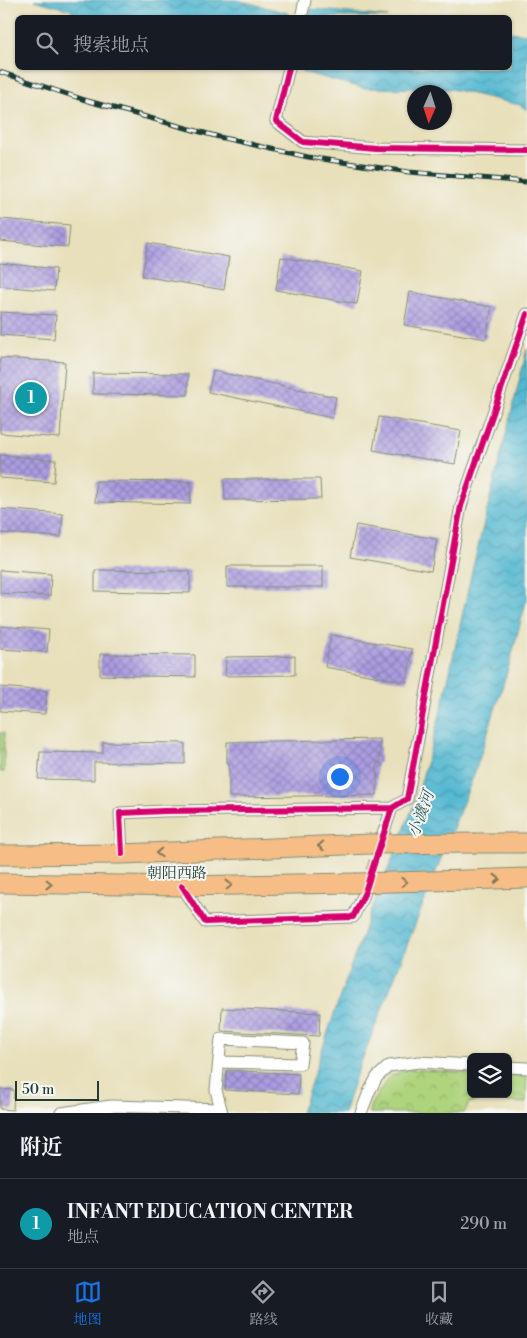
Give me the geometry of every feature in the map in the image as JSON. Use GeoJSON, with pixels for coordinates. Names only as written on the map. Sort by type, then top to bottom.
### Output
{"type":"FeatureCollection","features":[{"type":"Feature","properties":{"kind":"main road","name":"朝阳西路"},"geometry":{"type":"LineString","coordinates":[[0,855],[122,854],[376,841],[527,843]]}},
{"type":"Feature","properties":{"kind":"main road","name":"朝阳西路"},"geometry":{"type":"LineString","coordinates":[[0,883],[360,887],[527,878]]}},
{"type":"Feature","properties":{"kind":"street"},"geometry":{"type":"LineString","coordinates":[[301,15],[305,0]]}},
{"type":"Feature","properties":{"kind":"street"},"geometry":{"type":"LineString","coordinates":[[288,70],[276,122],[303,142],[376,148],[527,150]]}},
{"type":"Feature","properties":{"kind":"street"},"geometry":{"type":"LineString","coordinates":[[122,854],[120,813],[392,808],[407,799],[461,506],[527,314]]}},
{"type":"Feature","properties":{"kind":"street"},"geometry":{"type":"LineString","coordinates":[[376,841],[392,808]]}},
{"type":"Feature","properties":{"kind":"street"},"geometry":{"type":"LineString","coordinates":[[182,886],[206,922],[353,917],[360,887]]}},
{"type":"Feature","properties":{"kind":"street"},"geometry":{"type":"LineString","coordinates":[[61,1113],[111,1106],[221,1111],[216,1090],[221,1039],[303,1043],[300,1064],[219,1062]]}},
{"type":"Feature","properties":{"kind":"street"},"geometry":{"type":"LineString","coordinates":[[361,1113],[377,1077],[389,1066],[419,1062],[467,1065]]}},
{"type":"Feature","properties":{"kind":"street"},"geometry":{"type":"LineString","coordinates":[[512,1067],[527,1068]]}},
{"type":"Feature","properties":{"kind":"green space"},"geometry":{"type":"Polygon","coordinates":[[[0,733],[4,733],[4,772],[0,772],[0,733]]]}},
{"type":"Feature","properties":{"kind":"green space"},"geometry":{"type":"Polygon","coordinates":[[[409,1069],[467,1073],[467,1098],[512,1098],[512,1075],[527,1076],[526,1103],[481,1100],[469,1103],[464,1113],[369,1113],[371,1104],[390,1076],[409,1069]]]}},
{"type":"Feature","properties":{"kind":"water"},"geometry":{"type":"Polygon","coordinates":[[[34,0],[237,0],[288,13],[288,15],[74,15],[71,10],[34,0]]]}},
{"type":"Feature","properties":{"kind":"water"},"geometry":{"type":"Polygon","coordinates":[[[311,9],[369,15],[310,15],[311,9]]]}},
{"type":"Feature","properties":{"kind":"water"},"geometry":{"type":"Polygon","coordinates":[[[512,32],[527,34],[527,110],[520,105],[452,89],[452,85],[407,85],[407,89],[362,88],[302,70],[512,70],[512,32]]]}},
{"type":"Feature","properties":{"kind":"water","name":"小澞河"},"geometry":{"type":"Polygon","coordinates":[[[527,349],[527,598],[509,666],[475,772],[355,1078],[344,1113],[301,1113],[369,916],[416,800],[442,707],[472,571],[527,349]]]}},
{"type":"Feature","properties":{"kind":"building"},"geometry":{"type":"Polygon","coordinates":[[[0,219],[70,225],[68,247],[0,241],[0,219]]]}},
{"type":"Feature","properties":{"kind":"building"},"geometry":{"type":"Polygon","coordinates":[[[148,243],[229,257],[224,290],[142,276],[148,243]]]}},
{"type":"Feature","properties":{"kind":"building"},"geometry":{"type":"Polygon","coordinates":[[[281,257],[363,271],[357,304],[276,290],[281,257]]]}},
{"type":"Feature","properties":{"kind":"building"},"geometry":{"type":"Polygon","coordinates":[[[0,263],[56,269],[54,291],[0,286],[0,263]]]}},
{"type":"Feature","properties":{"kind":"building"},"geometry":{"type":"Polygon","coordinates":[[[410,292],[492,307],[486,339],[404,325],[410,292]]]}},
{"type":"Feature","properties":{"kind":"building"},"geometry":{"type":"Polygon","coordinates":[[[0,312],[56,315],[54,339],[0,335],[0,312]]]}},
{"type":"Feature","properties":{"kind":"building"},"geometry":{"type":"Polygon","coordinates":[[[0,358],[65,362],[60,438],[0,433],[0,358]]]}},
{"type":"Feature","properties":{"kind":"building"},"geometry":{"type":"Polygon","coordinates":[[[213,371],[336,397],[332,418],[208,392],[213,371]]]}},
{"type":"Feature","properties":{"kind":"building"},"geometry":{"type":"Polygon","coordinates":[[[93,373],[188,374],[188,395],[93,394],[93,373]]]}},
{"type":"Feature","properties":{"kind":"building"},"geometry":{"type":"Polygon","coordinates":[[[379,417],[461,431],[455,464],[373,450],[379,417]]]}},
{"type":"Feature","properties":{"kind":"building"},"geometry":{"type":"Polygon","coordinates":[[[0,455],[56,460],[54,482],[0,478],[0,455]]]}},
{"type":"Feature","properties":{"kind":"building"},"geometry":{"type":"Polygon","coordinates":[[[224,479],[320,479],[321,499],[225,500],[224,479]]]}},
{"type":"Feature","properties":{"kind":"building"},"geometry":{"type":"Polygon","coordinates":[[[96,481],[191,482],[190,504],[95,502],[96,481]]]}},
{"type":"Feature","properties":{"kind":"building"},"geometry":{"type":"Polygon","coordinates":[[[0,509],[63,514],[61,537],[0,533],[0,509]]]}},
{"type":"Feature","properties":{"kind":"building"},"geometry":{"type":"Polygon","coordinates":[[[356,525],[437,539],[431,571],[350,557],[356,525]]]}},
{"type":"Feature","properties":{"kind":"building"},"geometry":{"type":"Polygon","coordinates":[[[227,566],[323,566],[323,587],[227,587],[227,566]]]}},
{"type":"Feature","properties":{"kind":"building"},"geometry":{"type":"Polygon","coordinates":[[[0,570],[51,574],[50,596],[0,593],[0,570]]]}},
{"type":"Feature","properties":{"kind":"building"},"geometry":{"type":"Polygon","coordinates":[[[95,570],[190,571],[190,593],[95,591],[95,570]]]}},
{"type":"Feature","properties":{"kind":"building"},"geometry":{"type":"Polygon","coordinates":[[[0,626],[49,630],[47,652],[0,649],[0,626]]]}},
{"type":"Feature","properties":{"kind":"building"},"geometry":{"type":"Polygon","coordinates":[[[331,635],[412,649],[407,682],[325,667],[331,635]]]}},
{"type":"Feature","properties":{"kind":"building"},"geometry":{"type":"Polygon","coordinates":[[[100,654],[195,655],[195,677],[100,675],[100,654]]]}},
{"type":"Feature","properties":{"kind":"building"},"geometry":{"type":"Polygon","coordinates":[[[295,656],[295,675],[225,676],[226,657],[295,656]]]}},
{"type":"Feature","properties":{"kind":"building"},"geometry":{"type":"Polygon","coordinates":[[[0,687],[47,691],[45,714],[0,711],[0,687]]]}},
{"type":"Feature","properties":{"kind":"building"},"geometry":{"type":"Polygon","coordinates":[[[380,739],[380,763],[377,763],[377,795],[229,797],[227,742],[380,739]]]}},
{"type":"Feature","properties":{"kind":"building"},"geometry":{"type":"Polygon","coordinates":[[[103,742],[185,743],[185,764],[94,762],[94,780],[38,779],[40,752],[103,753],[103,742]]]}},
{"type":"Feature","properties":{"kind":"building"},"geometry":{"type":"Polygon","coordinates":[[[222,1008],[320,1013],[319,1036],[221,1031],[222,1008]]]}},
{"type":"Feature","properties":{"kind":"building"},"geometry":{"type":"Polygon","coordinates":[[[227,1070],[299,1074],[298,1094],[225,1090],[227,1070]]]}},
{"type":"Feature","properties":{"kind":"building"},"geometry":{"type":"Polygon","coordinates":[[[0,1089],[14,1090],[13,1110],[0,1109],[0,1089]]]}},
{"type":"Feature","properties":{"kind":"tunnel"},"geometry":{"type":"LineString","coordinates":[[366,887],[380,841]]}},
{"type":"Feature","properties":{"kind":"railway"},"geometry":{"type":"LineString","coordinates":[[0,72],[88,101],[219,137],[308,157],[409,172],[527,182]]}},
{"type":"Feature","properties":{"kind":"cycle path"},"geometry":{"type":"LineString","coordinates":[[289,70],[276,121],[303,142],[376,148],[527,150]]}},
{"type":"Feature","properties":{"kind":"cycle path"},"geometry":{"type":"LineString","coordinates":[[122,854],[120,813],[392,808],[407,799],[461,506],[527,314]]}},
{"type":"Feature","properties":{"kind":"cycle path"},"geometry":{"type":"LineString","coordinates":[[182,886],[205,922],[353,917],[365,892],[392,808]]}},
{"type":"Feature","properties":{"kind":"place","name":"INFANT EDUCATION CENTER"},"geometry":{"type":"Point","coordinates":[31,398]}}]}
